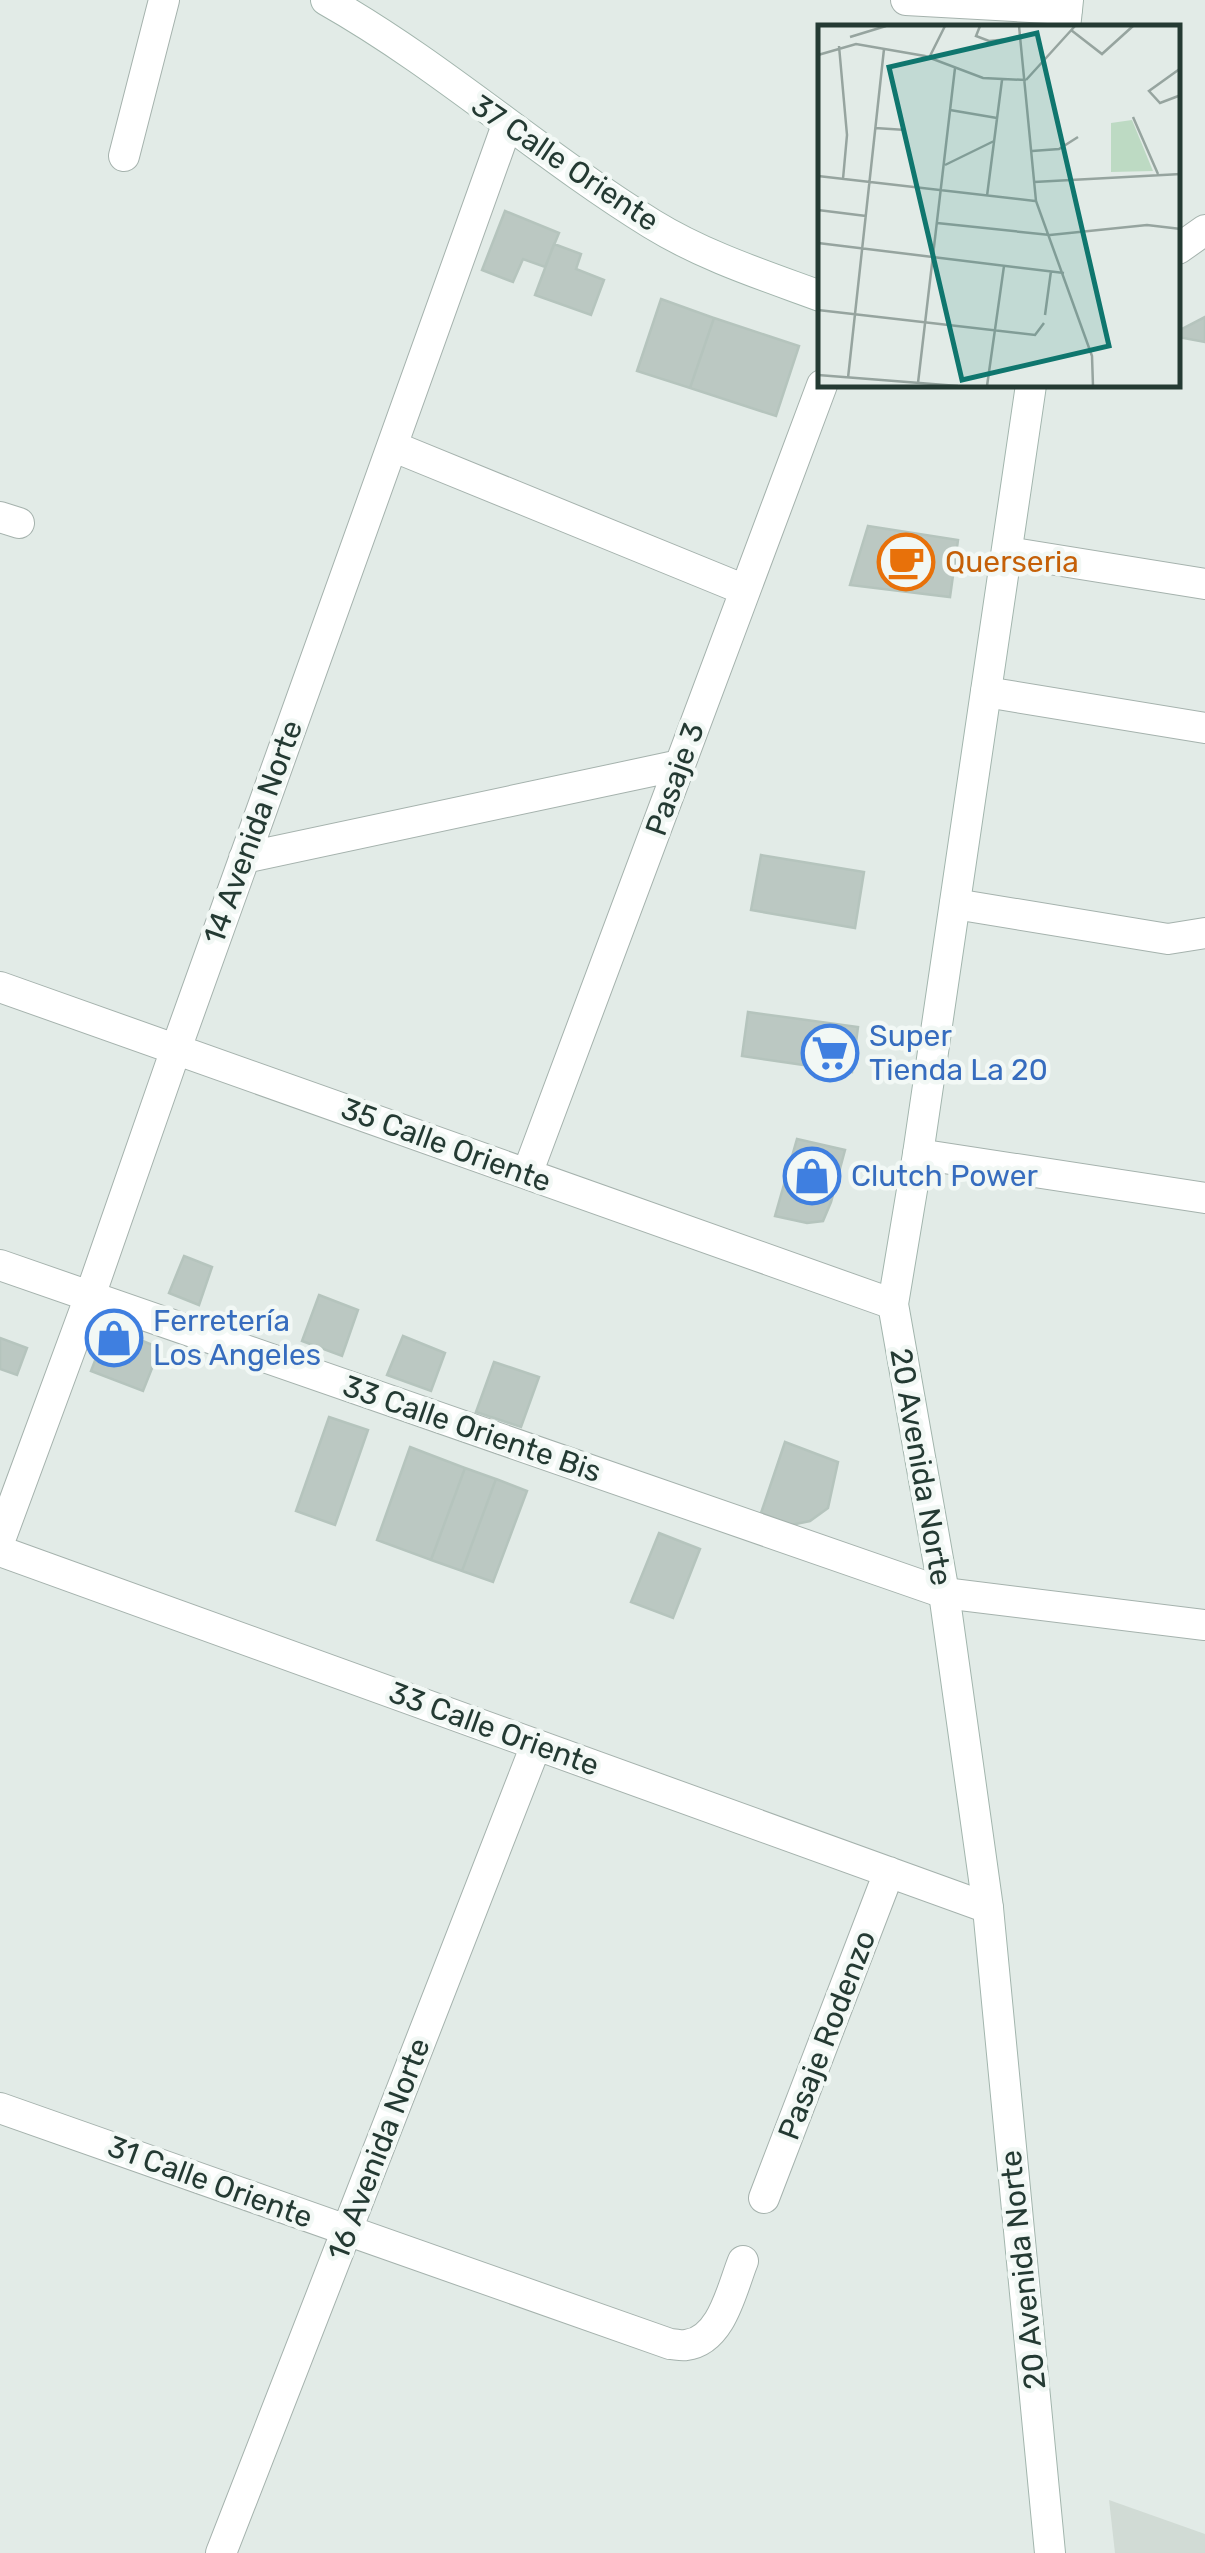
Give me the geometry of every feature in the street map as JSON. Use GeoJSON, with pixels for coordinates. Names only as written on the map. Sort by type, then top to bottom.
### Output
{"type":"FeatureCollection","features":[{"type":"Feature","properties":{"kind":"street"},"geometry":{"type":"LineString","coordinates":[[124,156],[164,0]]}},
{"type":"Feature","properties":{"kind":"street","name":"37 Calle Oriente"},"geometry":{"type":"LineString","coordinates":[[327,0],[388,38],[598,190],[656,226],[706,252],[818,295]]}},
{"type":"Feature","properties":{"kind":"street"},"geometry":{"type":"LineString","coordinates":[[906,0],[1067,12]]}},
{"type":"Feature","properties":{"kind":"street","name":"14 Avenida Norte"},"geometry":{"type":"LineString","coordinates":[[0,1540],[507,125]]}},
{"type":"Feature","properties":{"kind":"street"},"geometry":{"type":"LineString","coordinates":[[1180,248],[1205,230]]}},
{"type":"Feature","properties":{"kind":"street","name":"Pasaje 3"},"geometry":{"type":"LineString","coordinates":[[528,1174],[821,388]]}},
{"type":"Feature","properties":{"kind":"street","name":"20 Avenida Norte"},"geometry":{"type":"LineString","coordinates":[[1032,388],[893,1304],[944,1593],[988,1908],[1050,2553]]}},
{"type":"Feature","properties":{"kind":"street"},"geometry":{"type":"LineString","coordinates":[[392,446],[745,590]]}},
{"type":"Feature","properties":{"kind":"street"},"geometry":{"type":"LineString","coordinates":[[1007,552],[1205,584]]}},
{"type":"Feature","properties":{"kind":"street"},"geometry":{"type":"LineString","coordinates":[[986,692],[1205,728]]}},
{"type":"Feature","properties":{"kind":"street"},"geometry":{"type":"LineString","coordinates":[[244,858],[680,765]]}},
{"type":"Feature","properties":{"kind":"street"},"geometry":{"type":"LineString","coordinates":[[955,904],[1168,939],[1205,934]]}},
{"type":"Feature","properties":{"kind":"street","name":"35 Calle Oriente"},"geometry":{"type":"LineString","coordinates":[[0,987],[893,1304]]}},
{"type":"Feature","properties":{"kind":"street"},"geometry":{"type":"LineString","coordinates":[[918,1154],[1205,1198]]}},
{"type":"Feature","properties":{"kind":"street","name":"33 Calle Oriente Bis"},"geometry":{"type":"LineString","coordinates":[[0,1266],[944,1593],[1205,1625]]}},
{"type":"Feature","properties":{"kind":"street","name":"33 Calle Oriente"},"geometry":{"type":"LineString","coordinates":[[0,1551],[988,1908]]}},
{"type":"Feature","properties":{"kind":"street","name":"16 Avenida Norte"},"geometry":{"type":"LineString","coordinates":[[221,2553],[536,1744]]}},
{"type":"Feature","properties":{"kind":"street","name":"Pasaje Rodenzo"},"geometry":{"type":"LineString","coordinates":[[764,2198],[889,1872]]}},
{"type":"Feature","properties":{"kind":"street","name":"31 Calle Oriente"},"geometry":{"type":"LineString","coordinates":[[0,2108],[670,2344],[686,2345],[712,2332],[744,2261]]}},
{"type":"Feature","properties":{"kind":"shaded area"},"geometry":{"type":"Polygon","coordinates":[[[1109,2500],[1205,2534],[1205,2553],[1115,2553],[1109,2500]]]}},
{"type":"Feature","properties":{"kind":"building"},"geometry":{"type":"Polygon","coordinates":[[[505,211],[559,233],[545,267],[523,259],[513,282],[482,270],[505,211]]]}},
{"type":"Feature","properties":{"kind":"building"},"geometry":{"type":"Polygon","coordinates":[[[554,244],[581,254],[576,269],[604,280],[591,315],[535,295],[554,244]]]}},
{"type":"Feature","properties":{"kind":"building"},"geometry":{"type":"Polygon","coordinates":[[[661,299],[714,318],[690,388],[637,371],[661,299]]]}},
{"type":"Feature","properties":{"kind":"building"},"geometry":{"type":"Polygon","coordinates":[[[1205,317],[1205,342],[1180,337],[1180,330],[1205,317]]]}},
{"type":"Feature","properties":{"kind":"building"},"geometry":{"type":"Polygon","coordinates":[[[714,318],[799,346],[776,416],[690,388],[714,318]]]}},
{"type":"Feature","properties":{"kind":"building","name":"Querseria"},"geometry":{"type":"Polygon","coordinates":[[[868,526],[958,540],[950,597],[850,585],[868,526]]]}},
{"type":"Feature","properties":{"kind":"building"},"geometry":{"type":"Polygon","coordinates":[[[761,855],[864,872],[855,928],[751,910],[761,855]]]}},
{"type":"Feature","properties":{"kind":"building"},"geometry":{"type":"Polygon","coordinates":[[[748,1012],[858,1027],[852,1072],[742,1056],[748,1012]]]}},
{"type":"Feature","properties":{"kind":"building","name":"Clutch Power"},"geometry":{"type":"Polygon","coordinates":[[[797,1139],[845,1150],[823,1221],[807,1223],[775,1216],[797,1139]]]}},
{"type":"Feature","properties":{"kind":"building"},"geometry":{"type":"Polygon","coordinates":[[[184,1256],[212,1267],[199,1305],[169,1293],[184,1256]]]}},
{"type":"Feature","properties":{"kind":"building"},"geometry":{"type":"Polygon","coordinates":[[[319,1295],[358,1310],[342,1356],[302,1341],[319,1295]]]}},
{"type":"Feature","properties":{"kind":"building"},"geometry":{"type":"Polygon","coordinates":[[[108,1327],[160,1348],[143,1391],[91,1371],[108,1327]]]}},
{"type":"Feature","properties":{"kind":"building"},"geometry":{"type":"Polygon","coordinates":[[[403,1336],[445,1353],[431,1391],[387,1375],[403,1336]]]}},
{"type":"Feature","properties":{"kind":"building"},"geometry":{"type":"Polygon","coordinates":[[[0,1338],[27,1348],[17,1375],[0,1369],[0,1338]]]}},
{"type":"Feature","properties":{"kind":"building"},"geometry":{"type":"Polygon","coordinates":[[[494,1362],[539,1377],[521,1427],[476,1412],[494,1362]]]}},
{"type":"Feature","properties":{"kind":"building"},"geometry":{"type":"Polygon","coordinates":[[[329,1417],[368,1430],[335,1525],[296,1511],[329,1417]]]}},
{"type":"Feature","properties":{"kind":"building"},"geometry":{"type":"Polygon","coordinates":[[[785,1442],[838,1462],[828,1508],[810,1521],[791,1525],[761,1513],[785,1442]]]}},
{"type":"Feature","properties":{"kind":"building"},"geometry":{"type":"Polygon","coordinates":[[[410,1447],[465,1468],[431,1560],[377,1540],[410,1447]]]}},
{"type":"Feature","properties":{"kind":"building"},"geometry":{"type":"Polygon","coordinates":[[[465,1468],[496,1479],[462,1571],[431,1560],[465,1468]]]}},
{"type":"Feature","properties":{"kind":"building"},"geometry":{"type":"Polygon","coordinates":[[[496,1479],[527,1491],[493,1582],[462,1571],[496,1479]]]}},
{"type":"Feature","properties":{"kind":"building"},"geometry":{"type":"Polygon","coordinates":[[[659,1533],[700,1549],[673,1618],[631,1602],[659,1533]]]}},
{"type":"Feature","properties":{"kind":"place","name":"Querseria"},"geometry":{"type":"Point","coordinates":[906,562]}},
{"type":"Feature","properties":{"kind":"place","name":"Super Tienda La 20"},"geometry":{"type":"Point","coordinates":[830,1053]}},
{"type":"Feature","properties":{"kind":"place","name":"Clutch Power"},"geometry":{"type":"Point","coordinates":[812,1176]}},
{"type":"Feature","properties":{"kind":"place","name":"Ferretería Los Angeles"},"geometry":{"type":"Point","coordinates":[114,1338]}}]}
